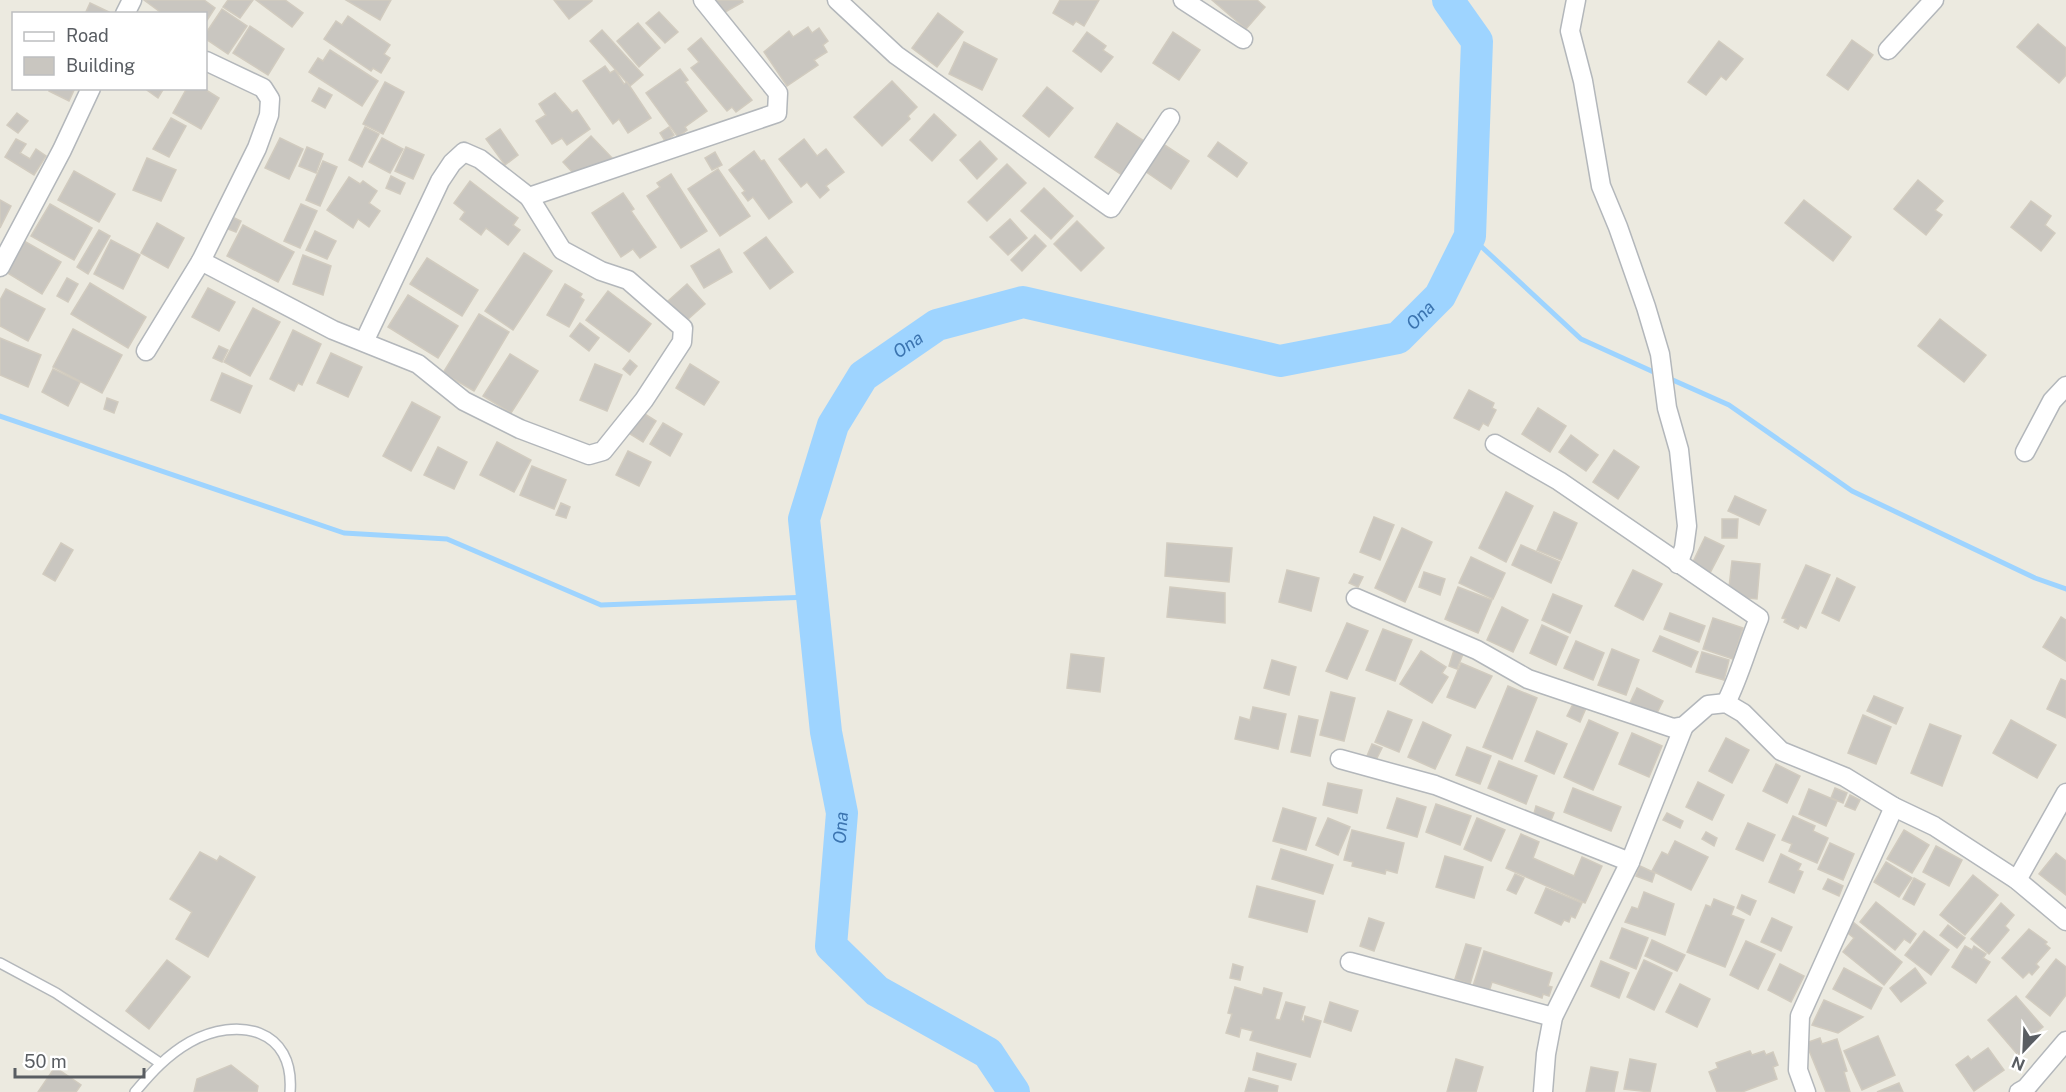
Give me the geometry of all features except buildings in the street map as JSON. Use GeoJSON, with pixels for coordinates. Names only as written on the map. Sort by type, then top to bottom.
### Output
{"type":"FeatureCollection","features":[{"type":"Feature","properties":{"kind":"street"},"geometry":{"type":"LineString","coordinates":[[529,197],[777,113],[778,93],[703,0]]}},
{"type":"Feature","properties":{"kind":"street"},"geometry":{"type":"LineString","coordinates":[[837,0],[896,55],[1111,208],[1170,118]]}},
{"type":"Feature","properties":{"kind":"street"},"geometry":{"type":"LineString","coordinates":[[1183,0],[1243,39]]}},
{"type":"Feature","properties":{"kind":"street"},"geometry":{"type":"LineString","coordinates":[[1575,0],[1570,31],[1583,81],[1601,186],[1646,307],[1660,354],[1667,408],[1679,450],[1687,526],[1684,548],[1678,564]]}},
{"type":"Feature","properties":{"kind":"street"},"geometry":{"type":"LineString","coordinates":[[1888,50],[1934,0]]}},
{"type":"Feature","properties":{"kind":"street"},"geometry":{"type":"LineString","coordinates":[[146,351],[201,261],[258,148],[269,115],[270,99],[263,88],[207,61]]}},
{"type":"Feature","properties":{"kind":"street"},"geometry":{"type":"LineString","coordinates":[[0,267],[62,150],[90,90]]}},
{"type":"Feature","properties":{"kind":"street"},"geometry":{"type":"LineString","coordinates":[[201,261],[333,330],[418,364],[464,401],[520,429],[589,455],[603,451],[644,400],[682,342],[683,328],[628,280],[601,271],[562,250],[529,197],[480,159],[464,152],[452,163],[440,181],[364,342]]}},
{"type":"Feature","properties":{"kind":"street"},"geometry":{"type":"LineString","coordinates":[[2025,452],[2052,401],[2066,386]]}},
{"type":"Feature","properties":{"kind":"street"},"geometry":{"type":"LineString","coordinates":[[1495,444],[1559,481],[1759,618],[1748,645],[1741,672],[1726,703]]}},
{"type":"Feature","properties":{"kind":"street"},"geometry":{"type":"LineString","coordinates":[[1356,598],[1477,650],[1528,679],[1673,728],[1684,726]]}},
{"type":"Feature","properties":{"kind":"street"},"geometry":{"type":"LineString","coordinates":[[1543,1092],[1546,1054],[1553,1017],[1630,862],[1684,726],[1708,705],[1726,703],[1743,713],[1781,751],[1845,777],[1894,807],[1934,826],[2017,880],[2066,921]]}},
{"type":"Feature","properties":{"kind":"street"},"geometry":{"type":"LineString","coordinates":[[1340,759],[1435,785],[1630,862]]}},
{"type":"Feature","properties":{"kind":"street"},"geometry":{"type":"LineString","coordinates":[[2017,880],[2066,792]]}},
{"type":"Feature","properties":{"kind":"street"},"geometry":{"type":"LineString","coordinates":[[1806,1092],[1798,1070],[1800,1016],[1894,807]]}},
{"type":"Feature","properties":{"kind":"street"},"geometry":{"type":"LineString","coordinates":[[1350,962],[1553,1017]]}},
{"type":"Feature","properties":{"kind":"street"},"geometry":{"type":"LineString","coordinates":[[2019,1092],[2026,1088],[2066,1041]]}},
{"type":"Feature","properties":{"kind":"lane"},"geometry":{"type":"LineString","coordinates":[[0,963],[56,993],[160,1063]]}},
{"type":"Feature","properties":{"kind":"lane"},"geometry":{"type":"LineString","coordinates":[[135,1092],[160,1063],[189,1043],[209,1034],[234,1030],[259,1032],[279,1044],[288,1064],[290,1092]]}},
{"type":"Feature","properties":{"kind":"waterway","name":"Ona"},"geometry":{"type":"LineString","coordinates":[[1014,1092],[988,1053],[877,991],[831,946],[842,813],[826,732],[804,519],[833,425],[863,376],[937,325],[1023,302],[1280,361],[1398,338],[1440,296],[1470,236],[1477,41],[1448,0]]}},
{"type":"Feature","properties":{"kind":"waterway"},"geometry":{"type":"LineString","coordinates":[[1470,236],[1581,339],[1658,374]]}},
{"type":"Feature","properties":{"kind":"waterway"},"geometry":{"type":"LineString","coordinates":[[1666,377],[1729,405],[1852,491],[2035,578],[2066,589]]}},
{"type":"Feature","properties":{"kind":"waterway"},"geometry":{"type":"LineString","coordinates":[[0,416],[344,533],[447,539],[601,605],[811,597]]}}]}
